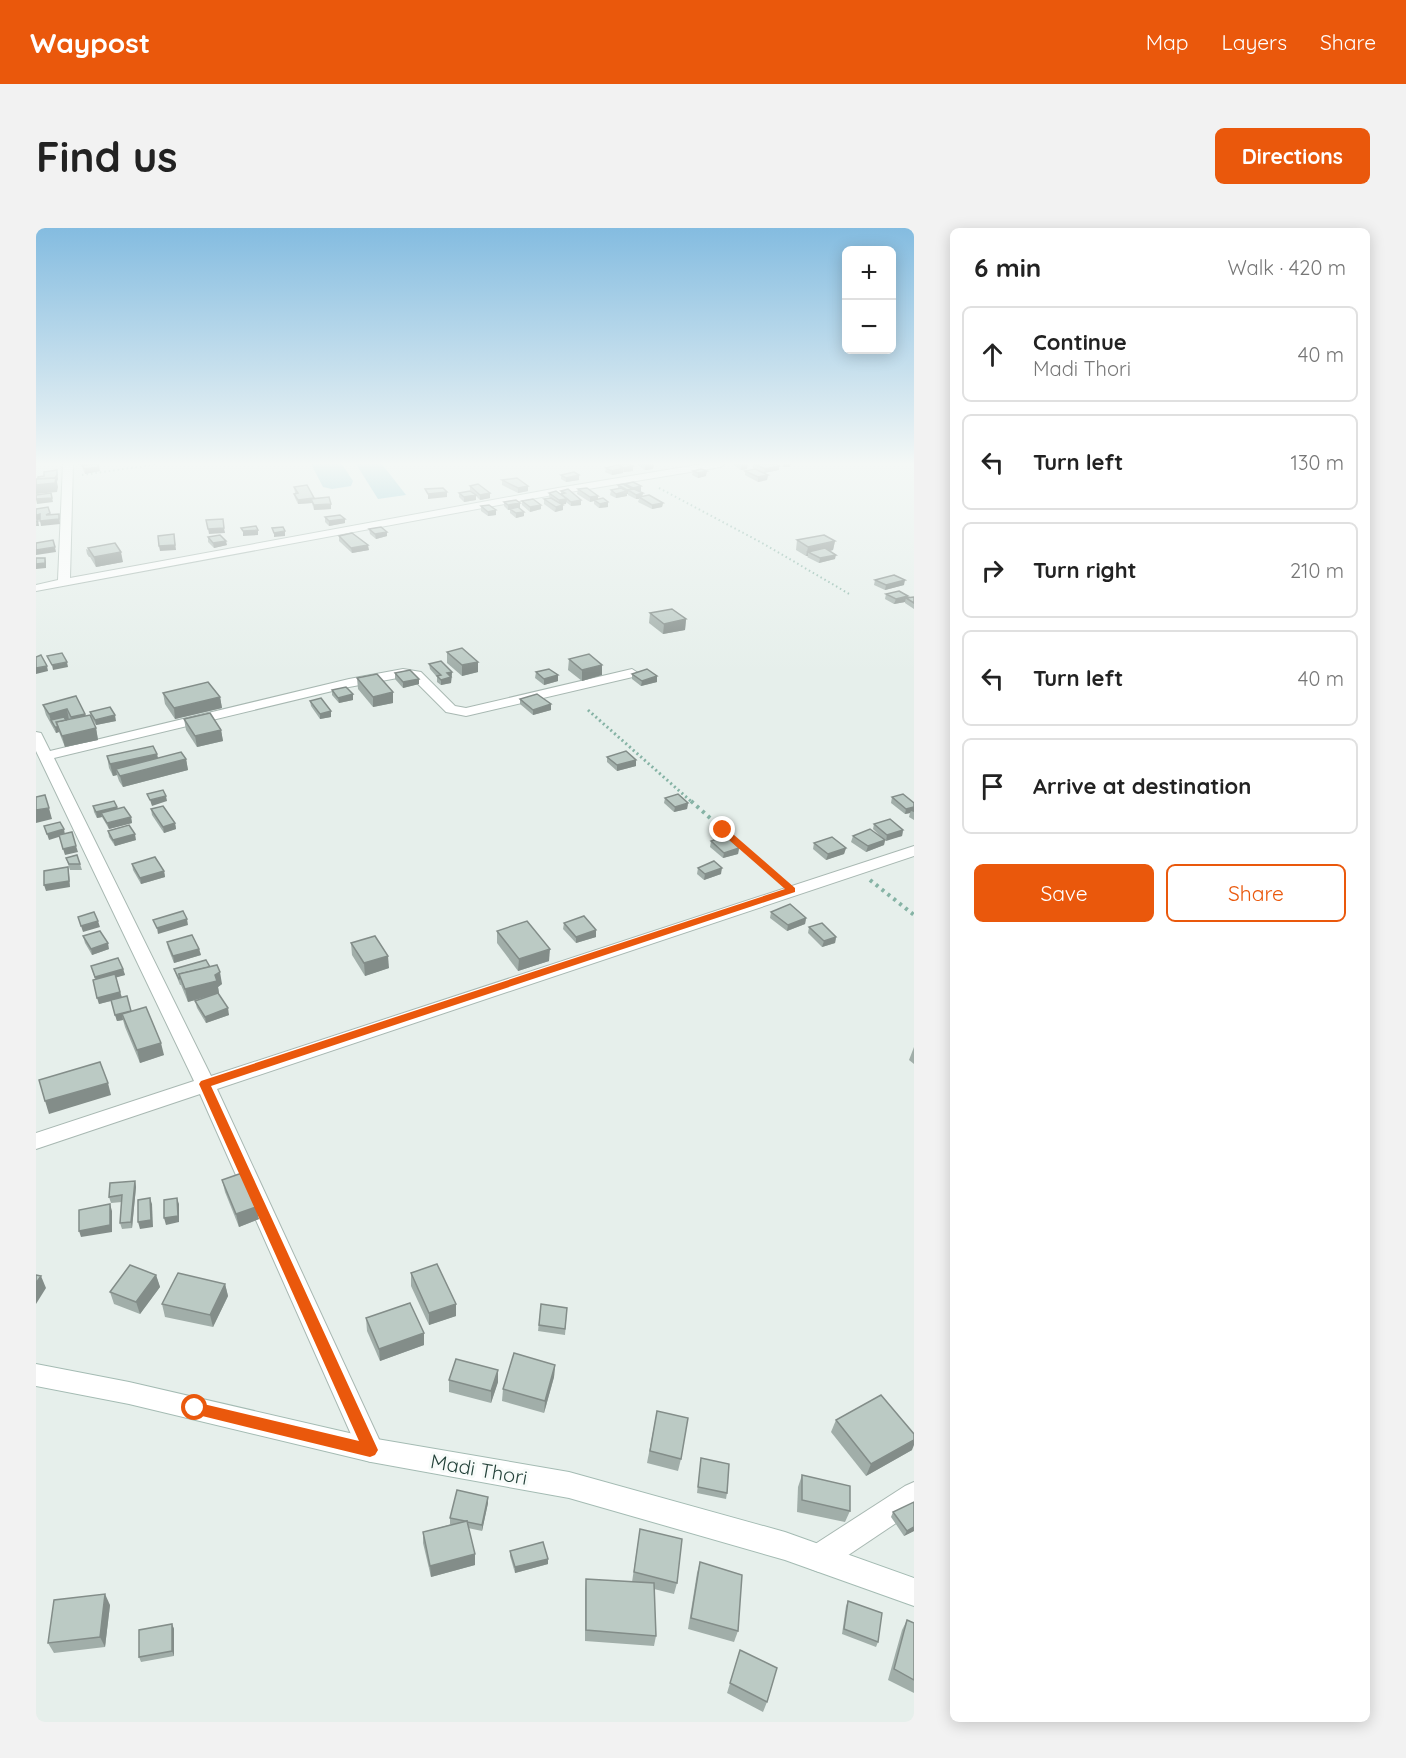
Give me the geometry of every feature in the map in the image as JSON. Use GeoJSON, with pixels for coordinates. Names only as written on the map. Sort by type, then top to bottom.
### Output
{"type":"FeatureCollection","features":[{"type":"Feature","properties":{"kind":"street"},"geometry":{"type":"LineString","coordinates":[[64,582],[66,534]]}},
{"type":"Feature","properties":{"kind":"street"},"geometry":{"type":"LineString","coordinates":[[36,588],[329,534]]}},
{"type":"Feature","properties":{"kind":"street"},"geometry":{"type":"LineString","coordinates":[[46,756],[403,672],[416,675],[451,710],[466,712],[632,673]]}},
{"type":"Feature","properties":{"kind":"street"},"geometry":{"type":"LineString","coordinates":[[36,736],[205,1084],[370,1450]]}},
{"type":"Feature","properties":{"kind":"street"},"geometry":{"type":"LineString","coordinates":[[36,1141],[914,851]]}},
{"type":"Feature","properties":{"kind":"street","name":"Madi Thori"},"geometry":{"type":"LineString","coordinates":[[36,1375],[129,1393],[370,1450],[569,1485],[785,1546],[914,1592]]}},
{"type":"Feature","properties":{"kind":"street"},"geometry":{"type":"LineString","coordinates":[[819,1558],[914,1496]]}},
{"type":"Feature","properties":{"kind":"path"},"geometry":{"type":"LineString","coordinates":[[745,534],[850,595]]}},
{"type":"Feature","properties":{"kind":"path"},"geometry":{"type":"LineString","coordinates":[[588,710],[791,890]]}},
{"type":"Feature","properties":{"kind":"path"},"geometry":{"type":"LineString","coordinates":[[857,869],[914,915]]}},
{"type":"Feature","properties":{"kind":"building"},"geometry":{"type":"Polygon","coordinates":[[[174,534],[175,545],[159,546],[158,536],[174,534]]]}},
{"type":"Feature","properties":{"kind":"building"},"geometry":{"type":"Polygon","coordinates":[[[353,534],[368,545],[351,548],[339,536],[353,534]]]}},
{"type":"Feature","properties":{"kind":"building"},"geometry":{"type":"Polygon","coordinates":[[[220,535],[226,541],[213,543],[208,537],[220,535]]]}},
{"type":"Feature","properties":{"kind":"building"},"geometry":{"type":"Polygon","coordinates":[[[824,535],[835,541],[808,547],[797,540],[824,535]]]}},
{"type":"Feature","properties":{"kind":"building"},"geometry":{"type":"Polygon","coordinates":[[[53,540],[55,547],[36,550],[36,543],[53,540]]]}},
{"type":"Feature","properties":{"kind":"building"},"geometry":{"type":"Polygon","coordinates":[[[115,543],[121,552],[94,557],[88,548],[115,543]]]}},
{"type":"Feature","properties":{"kind":"building"},"geometry":{"type":"Polygon","coordinates":[[[825,548],[836,555],[820,558],[808,552],[825,548]]]}},
{"type":"Feature","properties":{"kind":"building"},"geometry":{"type":"Polygon","coordinates":[[[36,558],[45,558],[45,563],[36,564],[36,558]]]}},
{"type":"Feature","properties":{"kind":"building"},"geometry":{"type":"Polygon","coordinates":[[[894,575],[905,580],[886,585],[875,580],[894,575]]]}},
{"type":"Feature","properties":{"kind":"building"},"geometry":{"type":"Polygon","coordinates":[[[899,591],[908,596],[896,599],[886,594],[899,591]]]}},
{"type":"Feature","properties":{"kind":"building"},"geometry":{"type":"Polygon","coordinates":[[[914,597],[914,603],[906,598],[914,597]]]}},
{"type":"Feature","properties":{"kind":"building"},"geometry":{"type":"Polygon","coordinates":[[[672,609],[686,619],[664,624],[650,613],[672,609]]]}},
{"type":"Feature","properties":{"kind":"building"},"geometry":{"type":"Polygon","coordinates":[[[462,648],[478,662],[462,665],[447,652],[462,648]]]}},
{"type":"Feature","properties":{"kind":"building"},"geometry":{"type":"Polygon","coordinates":[[[62,653],[67,662],[52,665],[47,656],[62,653]]]}},
{"type":"Feature","properties":{"kind":"building"},"geometry":{"type":"Polygon","coordinates":[[[589,654],[602,665],[582,670],[569,659],[589,654]]]}},
{"type":"Feature","properties":{"kind":"building"},"geometry":{"type":"Polygon","coordinates":[[[41,655],[47,666],[36,668],[36,657],[41,655]]]}},
{"type":"Feature","properties":{"kind":"building"},"geometry":{"type":"Polygon","coordinates":[[[441,661],[452,672],[447,673],[451,677],[441,680],[437,676],[441,675],[429,664],[441,661]]]}},
{"type":"Feature","properties":{"kind":"building"},"geometry":{"type":"Polygon","coordinates":[[[549,669],[558,675],[544,679],[536,672],[549,669]]]}},
{"type":"Feature","properties":{"kind":"building"},"geometry":{"type":"Polygon","coordinates":[[[647,669],[657,676],[642,681],[632,674],[647,669]]]}},
{"type":"Feature","properties":{"kind":"building"},"geometry":{"type":"Polygon","coordinates":[[[410,670],[419,679],[403,682],[395,673],[410,670]]]}},
{"type":"Feature","properties":{"kind":"building"},"geometry":{"type":"Polygon","coordinates":[[[377,674],[393,692],[373,697],[357,678],[377,674]]]}},
{"type":"Feature","properties":{"kind":"building"},"geometry":{"type":"Polygon","coordinates":[[[208,682],[220,697],[174,708],[163,693],[208,682]]]}},
{"type":"Feature","properties":{"kind":"building"},"geometry":{"type":"Polygon","coordinates":[[[346,687],[353,694],[338,698],[332,690],[346,687]]]}},
{"type":"Feature","properties":{"kind":"building"},"geometry":{"type":"Polygon","coordinates":[[[537,694],[551,704],[533,710],[520,699],[537,694]]]}},
{"type":"Feature","properties":{"kind":"building"},"geometry":{"type":"Polygon","coordinates":[[[76,696],[85,714],[71,717],[67,709],[49,714],[43,705],[76,696]]]}},
{"type":"Feature","properties":{"kind":"building"},"geometry":{"type":"Polygon","coordinates":[[[321,698],[331,711],[320,714],[310,701],[321,698]]]}},
{"type":"Feature","properties":{"kind":"building"},"geometry":{"type":"Polygon","coordinates":[[[110,707],[115,715],[95,720],[90,712],[110,707]]]}},
{"type":"Feature","properties":{"kind":"building"},"geometry":{"type":"Polygon","coordinates":[[[210,713],[221,730],[195,736],[184,719],[210,713]]]}},
{"type":"Feature","properties":{"kind":"building"},"geometry":{"type":"Polygon","coordinates":[[[90,715],[96,728],[62,736],[56,722],[90,715]]]}},
{"type":"Feature","properties":{"kind":"building"},"geometry":{"type":"Polygon","coordinates":[[[64,717],[66,720],[56,722],[58,727],[55,727],[51,720],[64,717]]]}},
{"type":"Feature","properties":{"kind":"building"},"geometry":{"type":"Polygon","coordinates":[[[153,746],[157,754],[110,764],[107,756],[153,746]]]}},
{"type":"Feature","properties":{"kind":"building"},"geometry":{"type":"Polygon","coordinates":[[[626,751],[636,760],[617,765],[607,757],[626,751]]]}},
{"type":"Feature","properties":{"kind":"building"},"geometry":{"type":"Polygon","coordinates":[[[181,752],[186,759],[120,776],[116,769],[181,752]]]}},
{"type":"Feature","properties":{"kind":"building"},"geometry":{"type":"Polygon","coordinates":[[[163,790],[166,796],[150,800],[147,794],[163,790]]]}},
{"type":"Feature","properties":{"kind":"building"},"geometry":{"type":"Polygon","coordinates":[[[678,794],[688,803],[675,807],[665,798],[678,794]]]}},
{"type":"Feature","properties":{"kind":"building"},"geometry":{"type":"Polygon","coordinates":[[[903,794],[914,803],[914,807],[906,809],[892,797],[903,794]]]}},
{"type":"Feature","properties":{"kind":"building"},"geometry":{"type":"Polygon","coordinates":[[[45,795],[49,808],[36,810],[36,797],[45,795]]]}},
{"type":"Feature","properties":{"kind":"building"},"geometry":{"type":"Polygon","coordinates":[[[114,801],[117,807],[96,812],[93,806],[114,801]]]}},
{"type":"Feature","properties":{"kind":"building"},"geometry":{"type":"Polygon","coordinates":[[[163,806],[175,823],[163,827],[151,809],[163,806]]]}},
{"type":"Feature","properties":{"kind":"building"},"geometry":{"type":"Polygon","coordinates":[[[124,807],[131,817],[107,823],[101,813],[124,807]]]}},
{"type":"Feature","properties":{"kind":"building"},"geometry":{"type":"Polygon","coordinates":[[[890,819],[903,830],[887,835],[874,824],[890,819]]]}},
{"type":"Feature","properties":{"kind":"building"},"geometry":{"type":"Polygon","coordinates":[[[60,822],[64,829],[47,834],[44,826],[60,822]]]}},
{"type":"Feature","properties":{"kind":"building"},"geometry":{"type":"Polygon","coordinates":[[[129,825],[135,834],[113,840],[108,831],[129,825]]]}},
{"type":"Feature","properties":{"kind":"building"},"geometry":{"type":"Polygon","coordinates":[[[870,829],[885,840],[868,846],[853,836],[870,829]]]}},
{"type":"Feature","properties":{"kind":"building"},"geometry":{"type":"Polygon","coordinates":[[[72,832],[76,846],[63,849],[59,835],[72,832]]]}},
{"type":"Feature","properties":{"kind":"building"},"geometry":{"type":"Polygon","coordinates":[[[726,836],[739,848],[724,853],[711,841],[726,836]]]}},
{"type":"Feature","properties":{"kind":"building"},"geometry":{"type":"Polygon","coordinates":[[[832,837],[846,848],[828,854],[814,843],[832,837]]]}},
{"type":"Feature","properties":{"kind":"building"},"geometry":{"type":"Polygon","coordinates":[[[77,855],[80,864],[69,864],[66,858],[77,855]]]}},
{"type":"Feature","properties":{"kind":"building"},"geometry":{"type":"Polygon","coordinates":[[[155,857],[164,871],[140,878],[132,864],[155,857]]]}},
{"type":"Feature","properties":{"kind":"building"},"geometry":{"type":"Polygon","coordinates":[[[714,861],[722,868],[705,874],[698,868],[714,861]]]}},
{"type":"Feature","properties":{"kind":"building"},"geometry":{"type":"Polygon","coordinates":[[[68,867],[69,881],[44,885],[44,871],[68,867]]]}},
{"type":"Feature","properties":{"kind":"building"},"geometry":{"type":"Polygon","coordinates":[[[790,904],[806,918],[788,925],[771,912],[790,904]]]}},
{"type":"Feature","properties":{"kind":"building"},"geometry":{"type":"Polygon","coordinates":[[[183,911],[187,919],[157,928],[153,920],[183,911]]]}},
{"type":"Feature","properties":{"kind":"building"},"geometry":{"type":"Polygon","coordinates":[[[94,912],[98,921],[81,926],[78,917],[94,912]]]}},
{"type":"Feature","properties":{"kind":"building"},"geometry":{"type":"Polygon","coordinates":[[[584,916],[596,930],[576,937],[564,923],[584,916]]]}},
{"type":"Feature","properties":{"kind":"building"},"geometry":{"type":"Polygon","coordinates":[[[527,921],[550,949],[519,959],[497,931],[527,921]]]}},
{"type":"Feature","properties":{"kind":"building"},"geometry":{"type":"Polygon","coordinates":[[[822,923],[836,937],[824,941],[809,927],[822,923]]]}},
{"type":"Feature","properties":{"kind":"building"},"geometry":{"type":"Polygon","coordinates":[[[100,931],[108,943],[91,949],[83,936],[100,931]]]}},
{"type":"Feature","properties":{"kind":"building"},"geometry":{"type":"Polygon","coordinates":[[[192,935],[199,949],[173,956],[167,942],[192,935]]]}},
{"type":"Feature","properties":{"kind":"building"},"geometry":{"type":"Polygon","coordinates":[[[375,936],[388,956],[364,963],[351,943],[375,936]]]}},
{"type":"Feature","properties":{"kind":"building"},"geometry":{"type":"Polygon","coordinates":[[[118,958],[123,969],[95,977],[91,966],[118,958]]]}},
{"type":"Feature","properties":{"kind":"building"},"geometry":{"type":"Polygon","coordinates":[[[206,960],[210,967],[179,974],[179,979],[174,969],[206,960]]]}},
{"type":"Feature","properties":{"kind":"building"},"geometry":{"type":"Polygon","coordinates":[[[217,965],[220,972],[215,975],[217,981],[185,989],[179,974],[217,965]]]}},
{"type":"Feature","properties":{"kind":"building"},"geometry":{"type":"Polygon","coordinates":[[[115,974],[120,992],[97,998],[93,980],[115,974]]]}},
{"type":"Feature","properties":{"kind":"building"},"geometry":{"type":"Polygon","coordinates":[[[218,993],[228,1008],[205,1017],[195,1001],[218,993]]]}},
{"type":"Feature","properties":{"kind":"building"},"geometry":{"type":"Polygon","coordinates":[[[127,996],[131,1011],[115,1015],[111,1000],[127,996]]]}},
{"type":"Feature","properties":{"kind":"building"},"geometry":{"type":"Polygon","coordinates":[[[146,1007],[161,1043],[137,1050],[122,1014],[146,1007]]]}},
{"type":"Feature","properties":{"kind":"building"},"geometry":{"type":"Polygon","coordinates":[[[100,1062],[108,1083],[45,1101],[39,1080],[100,1062]]]}},
{"type":"Feature","properties":{"kind":"building"},"geometry":{"type":"Polygon","coordinates":[[[242,1173],[256,1207],[236,1214],[222,1180],[242,1173]]]}},
{"type":"Feature","properties":{"kind":"building"},"geometry":{"type":"Polygon","coordinates":[[[135,1181],[131,1222],[120,1223],[122,1195],[109,1197],[110,1183],[135,1181]]]}},
{"type":"Feature","properties":{"kind":"building"},"geometry":{"type":"Polygon","coordinates":[[[150,1198],[151,1220],[138,1222],[138,1200],[150,1198]]]}},
{"type":"Feature","properties":{"kind":"building"},"geometry":{"type":"Polygon","coordinates":[[[177,1198],[178,1216],[164,1218],[164,1200],[177,1198]]]}},
{"type":"Feature","properties":{"kind":"building"},"geometry":{"type":"Polygon","coordinates":[[[110,1204],[110,1225],[79,1231],[79,1210],[110,1204]]]}},
{"type":"Feature","properties":{"kind":"building"},"geometry":{"type":"Polygon","coordinates":[[[437,1264],[456,1304],[429,1313],[411,1273],[437,1264]]]}},
{"type":"Feature","properties":{"kind":"building"},"geometry":{"type":"Polygon","coordinates":[[[130,1265],[156,1275],[136,1302],[110,1292],[130,1265]]]}},
{"type":"Feature","properties":{"kind":"building"},"geometry":{"type":"Polygon","coordinates":[[[178,1273],[225,1284],[210,1315],[162,1304],[178,1273]]]}},
{"type":"Feature","properties":{"kind":"building"},"geometry":{"type":"Polygon","coordinates":[[[410,1303],[424,1333],[379,1349],[366,1318],[410,1303]]]}},
{"type":"Feature","properties":{"kind":"building"},"geometry":{"type":"Polygon","coordinates":[[[541,1304],[567,1308],[565,1329],[539,1325],[541,1304]]]}},
{"type":"Feature","properties":{"kind":"building"},"geometry":{"type":"Polygon","coordinates":[[[514,1353],[555,1365],[545,1401],[503,1389],[514,1353]]]}},
{"type":"Feature","properties":{"kind":"building"},"geometry":{"type":"Polygon","coordinates":[[[456,1359],[498,1370],[491,1391],[449,1380],[456,1359]]]}},
{"type":"Feature","properties":{"kind":"building"},"geometry":{"type":"Polygon","coordinates":[[[881,1395],[914,1434],[914,1440],[871,1464],[836,1420],[881,1395]]]}},
{"type":"Feature","properties":{"kind":"building"},"geometry":{"type":"Polygon","coordinates":[[[657,1411],[688,1418],[681,1459],[650,1451],[657,1411]]]}},
{"type":"Feature","properties":{"kind":"building"},"geometry":{"type":"Polygon","coordinates":[[[701,1458],[729,1464],[727,1493],[698,1487],[701,1458]]]}},
{"type":"Feature","properties":{"kind":"building"},"geometry":{"type":"Polygon","coordinates":[[[802,1475],[850,1486],[850,1511],[802,1500],[802,1475]]]}},
{"type":"Feature","properties":{"kind":"building"},"geometry":{"type":"Polygon","coordinates":[[[457,1490],[488,1497],[482,1525],[450,1518],[457,1490]]]}},
{"type":"Feature","properties":{"kind":"building"},"geometry":{"type":"Polygon","coordinates":[[[914,1502],[914,1527],[907,1531],[893,1512],[914,1502]]]}},
{"type":"Feature","properties":{"kind":"building"},"geometry":{"type":"Polygon","coordinates":[[[467,1521],[475,1554],[430,1566],[423,1532],[467,1521]]]}},
{"type":"Feature","properties":{"kind":"building"},"geometry":{"type":"Polygon","coordinates":[[[640,1529],[682,1539],[677,1583],[634,1572],[640,1529]]]}},
{"type":"Feature","properties":{"kind":"building"},"geometry":{"type":"Polygon","coordinates":[[[543,1542],[548,1559],[515,1567],[510,1551],[543,1542]]]}},
{"type":"Feature","properties":{"kind":"building"},"geometry":{"type":"Polygon","coordinates":[[[700,1562],[742,1575],[738,1631],[691,1618],[700,1562]]]}},
{"type":"Feature","properties":{"kind":"building"},"geometry":{"type":"Polygon","coordinates":[[[586,1579],[654,1583],[656,1636],[586,1630],[586,1579]]]}},
{"type":"Feature","properties":{"kind":"building"},"geometry":{"type":"Polygon","coordinates":[[[105,1594],[100,1637],[48,1643],[54,1600],[105,1594]]]}},
{"type":"Feature","properties":{"kind":"building"},"geometry":{"type":"Polygon","coordinates":[[[848,1601],[882,1613],[878,1642],[844,1629],[848,1601]]]}},
{"type":"Feature","properties":{"kind":"building"},"geometry":{"type":"Polygon","coordinates":[[[907,1620],[914,1623],[914,1680],[894,1669],[907,1620]]]}},
{"type":"Feature","properties":{"kind":"building"},"geometry":{"type":"Polygon","coordinates":[[[172,1624],[172,1651],[139,1657],[139,1630],[172,1624]]]}},
{"type":"Feature","properties":{"kind":"building"},"geometry":{"type":"Polygon","coordinates":[[[740,1650],[777,1668],[767,1702],[730,1683],[740,1650]]]}},
{"type":"Feature","properties":{"kind":"route"},"geometry":{"type":"LineString","coordinates":[[195,1408],[370,1450],[205,1084],[791,890],[723,830]]}}]}
